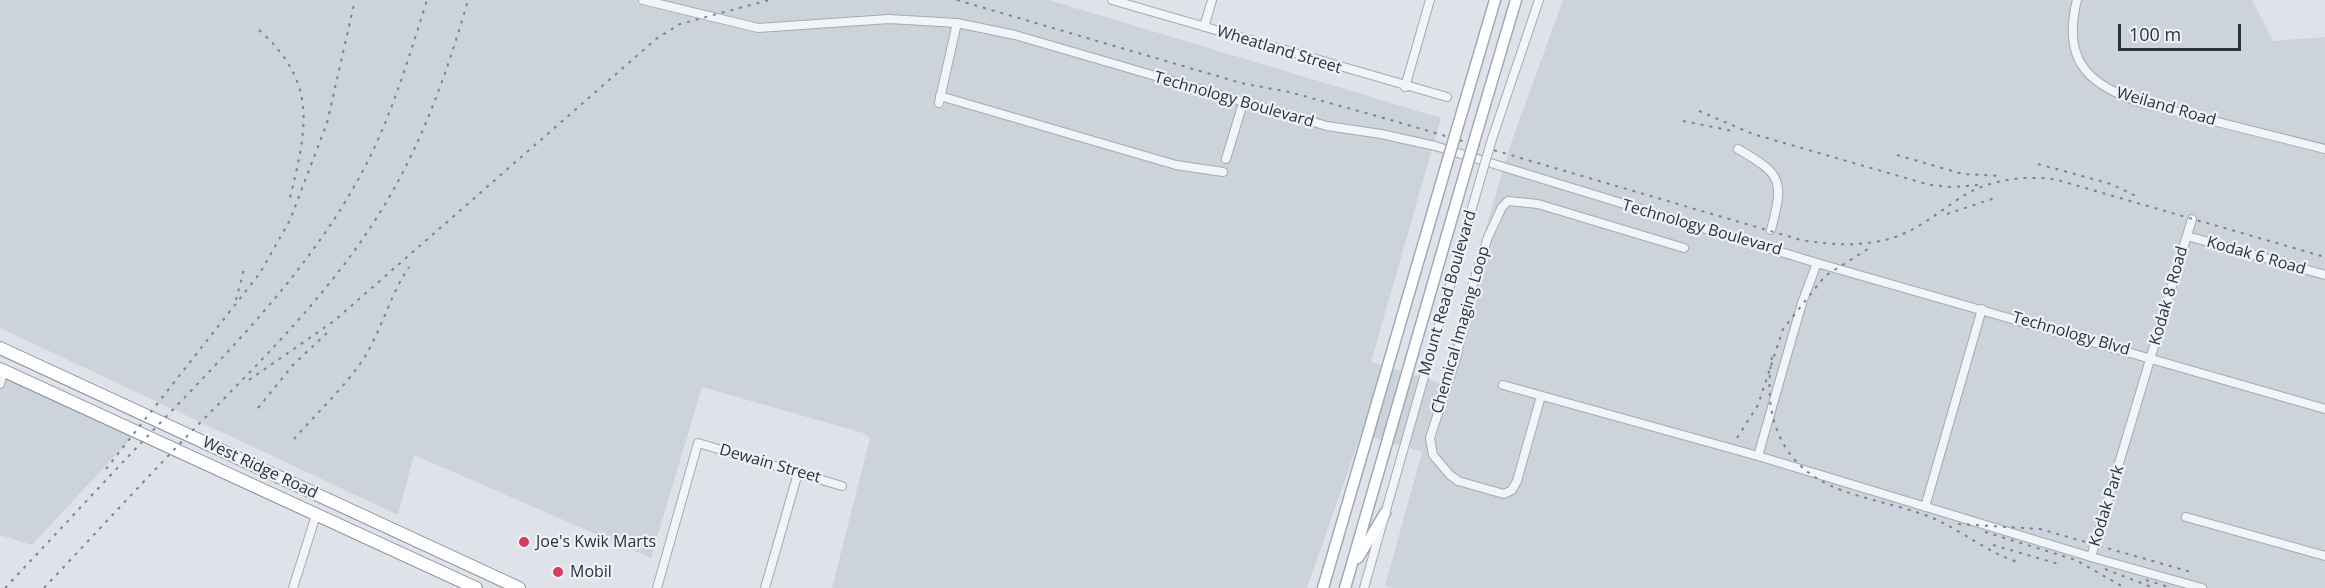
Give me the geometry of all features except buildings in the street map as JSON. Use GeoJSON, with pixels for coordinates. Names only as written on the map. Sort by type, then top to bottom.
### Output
{"type":"FeatureCollection","features":[{"type":"Feature","properties":{"kind":"highway","name":"West Ridge Road"},"geometry":{"type":"LineString","coordinates":[[0,348],[519,588]]}},
{"type":"Feature","properties":{"kind":"highway","name":"West Ridge Road"},"geometry":{"type":"LineString","coordinates":[[2,370],[476,588]]}},
{"type":"Feature","properties":{"kind":"main road"},"geometry":{"type":"LineString","coordinates":[[1323,588],[1495,0]]}},
{"type":"Feature","properties":{"kind":"main road","name":"Mount Read Boulevard"},"geometry":{"type":"LineString","coordinates":[[1346,587],[1516,0]]}},
{"type":"Feature","properties":{"kind":"main road"},"geometry":{"type":"LineString","coordinates":[[1346,587],[1364,548],[1386,513]]}},
{"type":"Feature","properties":{"kind":"street","name":"Technology Boulevard"},"geometry":{"type":"LineString","coordinates":[[643,0],[758,28],[889,19],[957,23],[1015,35],[1327,126],[1381,134],[1435,146],[1817,263]]}},
{"type":"Feature","properties":{"kind":"street","name":"Wheatland Street"},"geometry":{"type":"LineString","coordinates":[[1112,0],[1447,98]]}},
{"type":"Feature","properties":{"kind":"street"},"geometry":{"type":"LineString","coordinates":[[1204,27],[1212,0]]}},
{"type":"Feature","properties":{"kind":"street"},"geometry":{"type":"LineString","coordinates":[[1405,87],[1430,0]]}},
{"type":"Feature","properties":{"kind":"street","name":"Mount Read Boulevard"},"geometry":{"type":"LineString","coordinates":[[1364,588],[1492,139],[1539,0]]}},
{"type":"Feature","properties":{"kind":"street","name":"Weiland Road"},"geometry":{"type":"LineString","coordinates":[[2077,0],[2072,29],[2074,43],[2083,66],[2101,87],[2118,96],[2146,104],[2325,149]]}},
{"type":"Feature","properties":{"kind":"street"},"geometry":{"type":"LineString","coordinates":[[957,23],[939,100],[1176,165],[1222,172]]}},
{"type":"Feature","properties":{"kind":"street"},"geometry":{"type":"LineString","coordinates":[[1226,159],[1243,103]]}},
{"type":"Feature","properties":{"kind":"street"},"geometry":{"type":"LineString","coordinates":[[1738,149],[1766,165],[1777,178],[1780,197],[1771,230]]}},
{"type":"Feature","properties":{"kind":"street","name":"Chemical Imaging Loop"},"geometry":{"type":"LineString","coordinates":[[1541,396],[1517,481],[1512,490],[1504,494],[1458,480],[1441,466],[1433,455],[1430,438],[1456,355],[1471,290],[1488,237],[1502,207],[1508,201],[1538,204],[1684,248]]}},
{"type":"Feature","properties":{"kind":"street","name":"Kodak 8 Road"},"geometry":{"type":"LineString","coordinates":[[2151,357],[2192,219]]}},
{"type":"Feature","properties":{"kind":"street","name":"Kodak 6 Road"},"geometry":{"type":"LineString","coordinates":[[2187,236],[2325,275]]}},
{"type":"Feature","properties":{"kind":"street"},"geometry":{"type":"LineString","coordinates":[[1503,384],[1758,456],[1802,303],[1817,263]]}},
{"type":"Feature","properties":{"kind":"street","name":"Technology Blvd"},"geometry":{"type":"LineString","coordinates":[[1817,263],[2151,357],[2325,409]]}},
{"type":"Feature","properties":{"kind":"street"},"geometry":{"type":"LineString","coordinates":[[1925,507],[1982,309]]}},
{"type":"Feature","properties":{"kind":"street","name":"Kodak Park"},"geometry":{"type":"LineString","coordinates":[[1758,456],[2091,557],[2151,357]]}},
{"type":"Feature","properties":{"kind":"street"},"geometry":{"type":"LineString","coordinates":[[0,384],[2,370]]}},
{"type":"Feature","properties":{"kind":"street","name":"Dewain Street"},"geometry":{"type":"LineString","coordinates":[[657,588],[698,443],[842,486]]}},
{"type":"Feature","properties":{"kind":"street"},"geometry":{"type":"LineString","coordinates":[[765,588],[798,473]]}},
{"type":"Feature","properties":{"kind":"street"},"geometry":{"type":"LineString","coordinates":[[293,588],[316,515]]}},
{"type":"Feature","properties":{"kind":"street"},"geometry":{"type":"LineString","coordinates":[[2186,517],[2325,556]]}},
{"type":"Feature","properties":{"kind":"street"},"geometry":{"type":"LineString","coordinates":[[2091,557],[2202,588]]}},
{"type":"Feature","properties":{"kind":"shaded area"},"geometry":{"type":"Polygon","coordinates":[[[0,0],[1049,0],[1441,118],[1371,362],[1440,383],[1511,143],[1563,0],[2252,0],[2273,41],[2325,37],[2325,588],[1394,588],[1385,586],[1422,452],[1361,434],[1307,588],[832,588],[870,438],[863,433],[702,387],[651,558],[414,455],[398,515],[0,328],[0,0]]]}},
{"type":"Feature","properties":{"kind":"shaded area"},"geometry":{"type":"Polygon","coordinates":[[[0,369],[137,432],[32,545],[0,535],[0,369]]]}},
{"type":"Feature","properties":{"kind":"railway"},"geometry":{"type":"LineString","coordinates":[[106,469],[260,273],[290,220],[327,123],[355,0]]}},
{"type":"Feature","properties":{"kind":"railway"},"geometry":{"type":"LineString","coordinates":[[5,588],[217,363],[269,305],[317,244],[359,178],[380,135],[398,90],[427,0]]}},
{"type":"Feature","properties":{"kind":"railway"},"geometry":{"type":"LineString","coordinates":[[44,588],[296,323],[367,233],[387,201],[424,128],[468,0]]}},
{"type":"Feature","properties":{"kind":"railway"},"geometry":{"type":"LineString","coordinates":[[249,380],[334,321],[656,39],[680,24],[769,0]]}},
{"type":"Feature","properties":{"kind":"railway"},"geometry":{"type":"LineString","coordinates":[[957,0],[1241,83],[1289,92],[1377,116],[1801,240],[1847,244],[1869,243],[1892,238],[1922,224],[1968,193],[1988,184],[2021,178],[2043,178],[2054,179],[2325,257]]}},
{"type":"Feature","properties":{"kind":"railway"},"geometry":{"type":"LineString","coordinates":[[259,30],[278,50],[292,70],[300,89],[303,131],[289,202]]}},
{"type":"Feature","properties":{"kind":"railway"},"geometry":{"type":"LineString","coordinates":[[1699,111],[1753,134],[1930,185],[1952,187],[1978,185]]}},
{"type":"Feature","properties":{"kind":"railway"},"geometry":{"type":"LineString","coordinates":[[1683,121],[1733,131]]}},
{"type":"Feature","properties":{"kind":"railway"},"geometry":{"type":"LineString","coordinates":[[1897,155],[1963,174],[2002,176]]}},
{"type":"Feature","properties":{"kind":"railway"},"geometry":{"type":"LineString","coordinates":[[2038,164],[2111,184],[2138,197]]}},
{"type":"Feature","properties":{"kind":"railway"},"geometry":{"type":"LineString","coordinates":[[1947,214],[1998,197]]}},
{"type":"Feature","properties":{"kind":"railway"},"geometry":{"type":"LineString","coordinates":[[1737,438],[1758,405],[1783,329],[1825,276],[1871,247]]}},
{"type":"Feature","properties":{"kind":"railway"},"geometry":{"type":"LineString","coordinates":[[294,439],[340,390],[364,358],[396,289],[409,267]]}},
{"type":"Feature","properties":{"kind":"railway"},"geometry":{"type":"LineString","coordinates":[[236,300],[244,269]]}},
{"type":"Feature","properties":{"kind":"railway"},"geometry":{"type":"LineString","coordinates":[[258,408],[293,365],[328,332]]}},
{"type":"Feature","properties":{"kind":"railway"},"geometry":{"type":"LineString","coordinates":[[1772,357],[1770,400],[1774,420],[1780,438],[1790,454],[1804,468],[1820,480],[1841,490],[1937,520],[1994,552],[2018,562]]}},
{"type":"Feature","properties":{"kind":"railway"},"geometry":{"type":"LineString","coordinates":[[1958,524],[2040,529],[2191,572]]}},
{"type":"Feature","properties":{"kind":"railway"},"geometry":{"type":"LineString","coordinates":[[1985,532],[2076,560],[2125,588]]}},
{"type":"Feature","properties":{"kind":"railway"},"geometry":{"type":"LineString","coordinates":[[1993,545],[2062,565]]}},
{"type":"Feature","properties":{"kind":"railway"},"geometry":{"type":"LineString","coordinates":[[2105,569],[2154,588]]}},
{"type":"Feature","properties":{"kind":"railway"},"geometry":{"type":"LineString","coordinates":[[2146,580],[2172,588]]}},
{"type":"Feature","properties":{"kind":"place","name":"Joe's Kwik Marts"},"geometry":{"type":"Point","coordinates":[524,542]}},
{"type":"Feature","properties":{"kind":"place","name":"Mobil"},"geometry":{"type":"Point","coordinates":[558,572]}}]}
